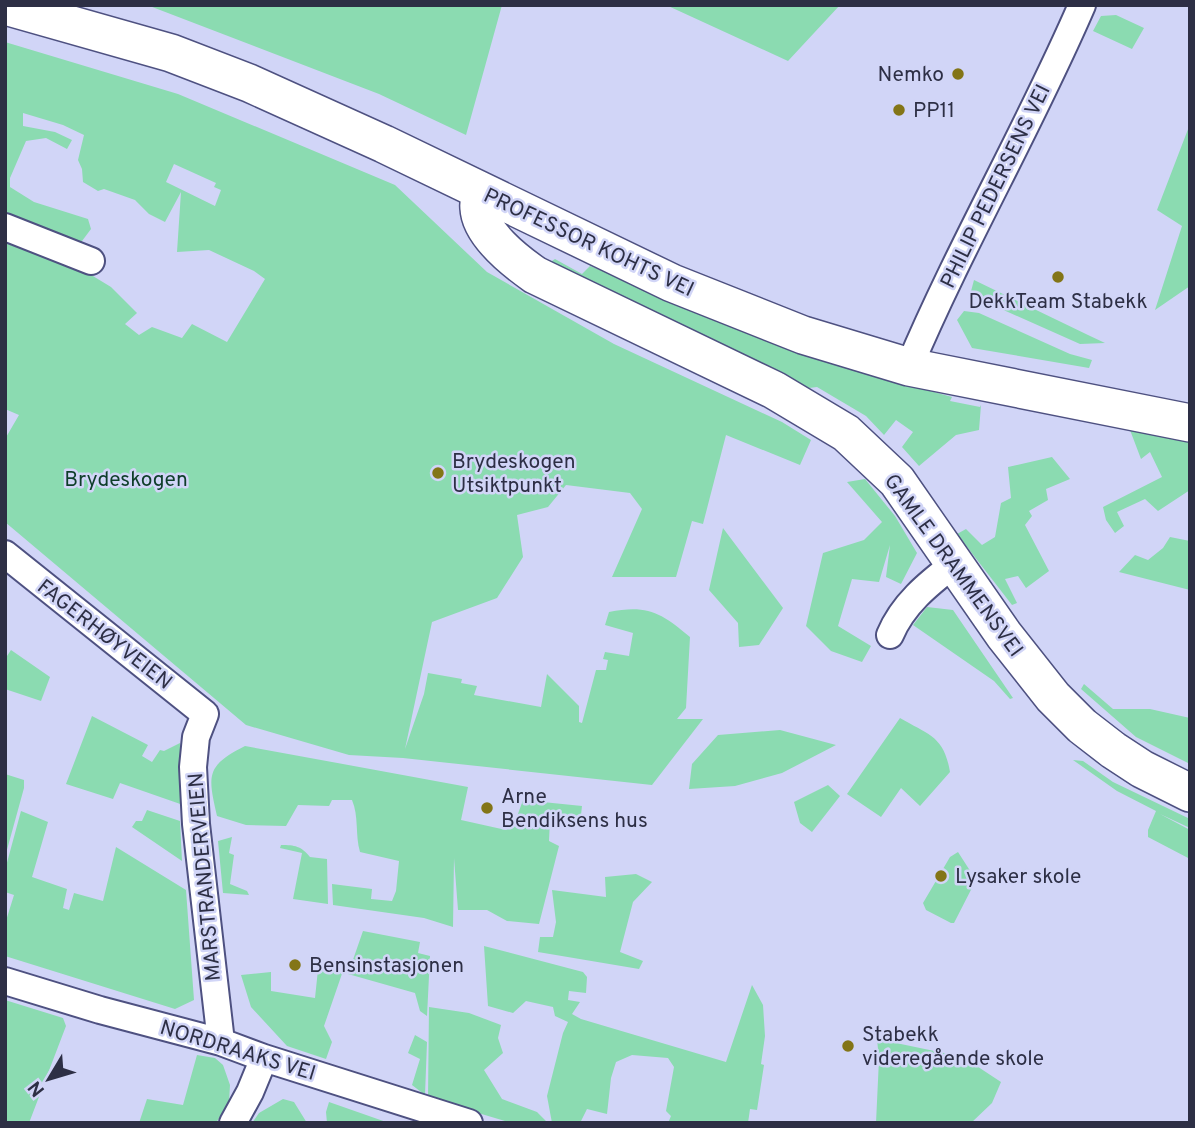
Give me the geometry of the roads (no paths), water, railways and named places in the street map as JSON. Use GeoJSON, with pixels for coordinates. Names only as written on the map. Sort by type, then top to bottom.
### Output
{"type":"FeatureCollection","features":[{"type":"Feature","properties":{"kind":"main road","name":"PROFESSOR KOHTS VEI"},"geometry":{"type":"LineString","coordinates":[[5,6],[171,53],[250,83],[384,144],[672,283],[803,335],[909,367],[1190,423]]}},
{"type":"Feature","properties":{"kind":"main road","name":"GAMLE DRAMMENSVEI"},"geometry":{"type":"LineString","coordinates":[[481,191],[478,209],[492,236],[510,257],[535,275],[774,390],[846,433],[897,481],[1028,667],[1053,697],[1082,726],[1142,769],[1190,793]]}},
{"type":"Feature","properties":{"kind":"street","name":"PHILIP PEDERSENS VEI"},"geometry":{"type":"LineString","coordinates":[[909,367],[1082,5]]}},
{"type":"Feature","properties":{"kind":"street"},"geometry":{"type":"LineString","coordinates":[[5,228],[91,261]]}},
{"type":"Feature","properties":{"kind":"street","name":"FAGERHØYVEIEN"},"geometry":{"type":"LineString","coordinates":[[5,554],[205,714]]}},
{"type":"Feature","properties":{"kind":"street"},"geometry":{"type":"LineString","coordinates":[[890,635],[896,621],[919,591],[954,564]]}},
{"type":"Feature","properties":{"kind":"street","name":"MARSTRANDERVEIEN"},"geometry":{"type":"LineString","coordinates":[[205,714],[196,737],[193,767],[202,884],[221,1042]]}},
{"type":"Feature","properties":{"kind":"street","name":"NORDRAAKS VEI"},"geometry":{"type":"LineString","coordinates":[[5,981],[221,1042],[470,1123]]}},
{"type":"Feature","properties":{"kind":"street"},"geometry":{"type":"LineString","coordinates":[[233,1123],[264,1058]]}},
{"type":"Feature","properties":{"kind":"place","name":"Nemko"},"geometry":{"type":"Point","coordinates":[958,74]}},
{"type":"Feature","properties":{"kind":"place","name":"PP11"},"geometry":{"type":"Point","coordinates":[899,110]}},
{"type":"Feature","properties":{"kind":"place","name":"DekkTeam Stabekk"},"geometry":{"type":"Point","coordinates":[1058,277]}},
{"type":"Feature","properties":{"kind":"place","name":"Brydeskogen Utsiktpunkt"},"geometry":{"type":"Point","coordinates":[438,473]}},
{"type":"Feature","properties":{"kind":"place","name":"Arne Bendiksens hus"},"geometry":{"type":"Point","coordinates":[487,808]}},
{"type":"Feature","properties":{"kind":"place","name":"Lysaker skole"},"geometry":{"type":"Point","coordinates":[941,876]}},
{"type":"Feature","properties":{"kind":"place","name":"Bensinstasjonen"},"geometry":{"type":"Point","coordinates":[295,965]}},
{"type":"Feature","properties":{"kind":"place","name":"Stabekk videregående skole"},"geometry":{"type":"Point","coordinates":[848,1046]}},
{"type":"Feature","properties":{"kind":"park label","name":"Brydeskogen"},"geometry":{"type":"Point","coordinates":[126,479]}}]}
